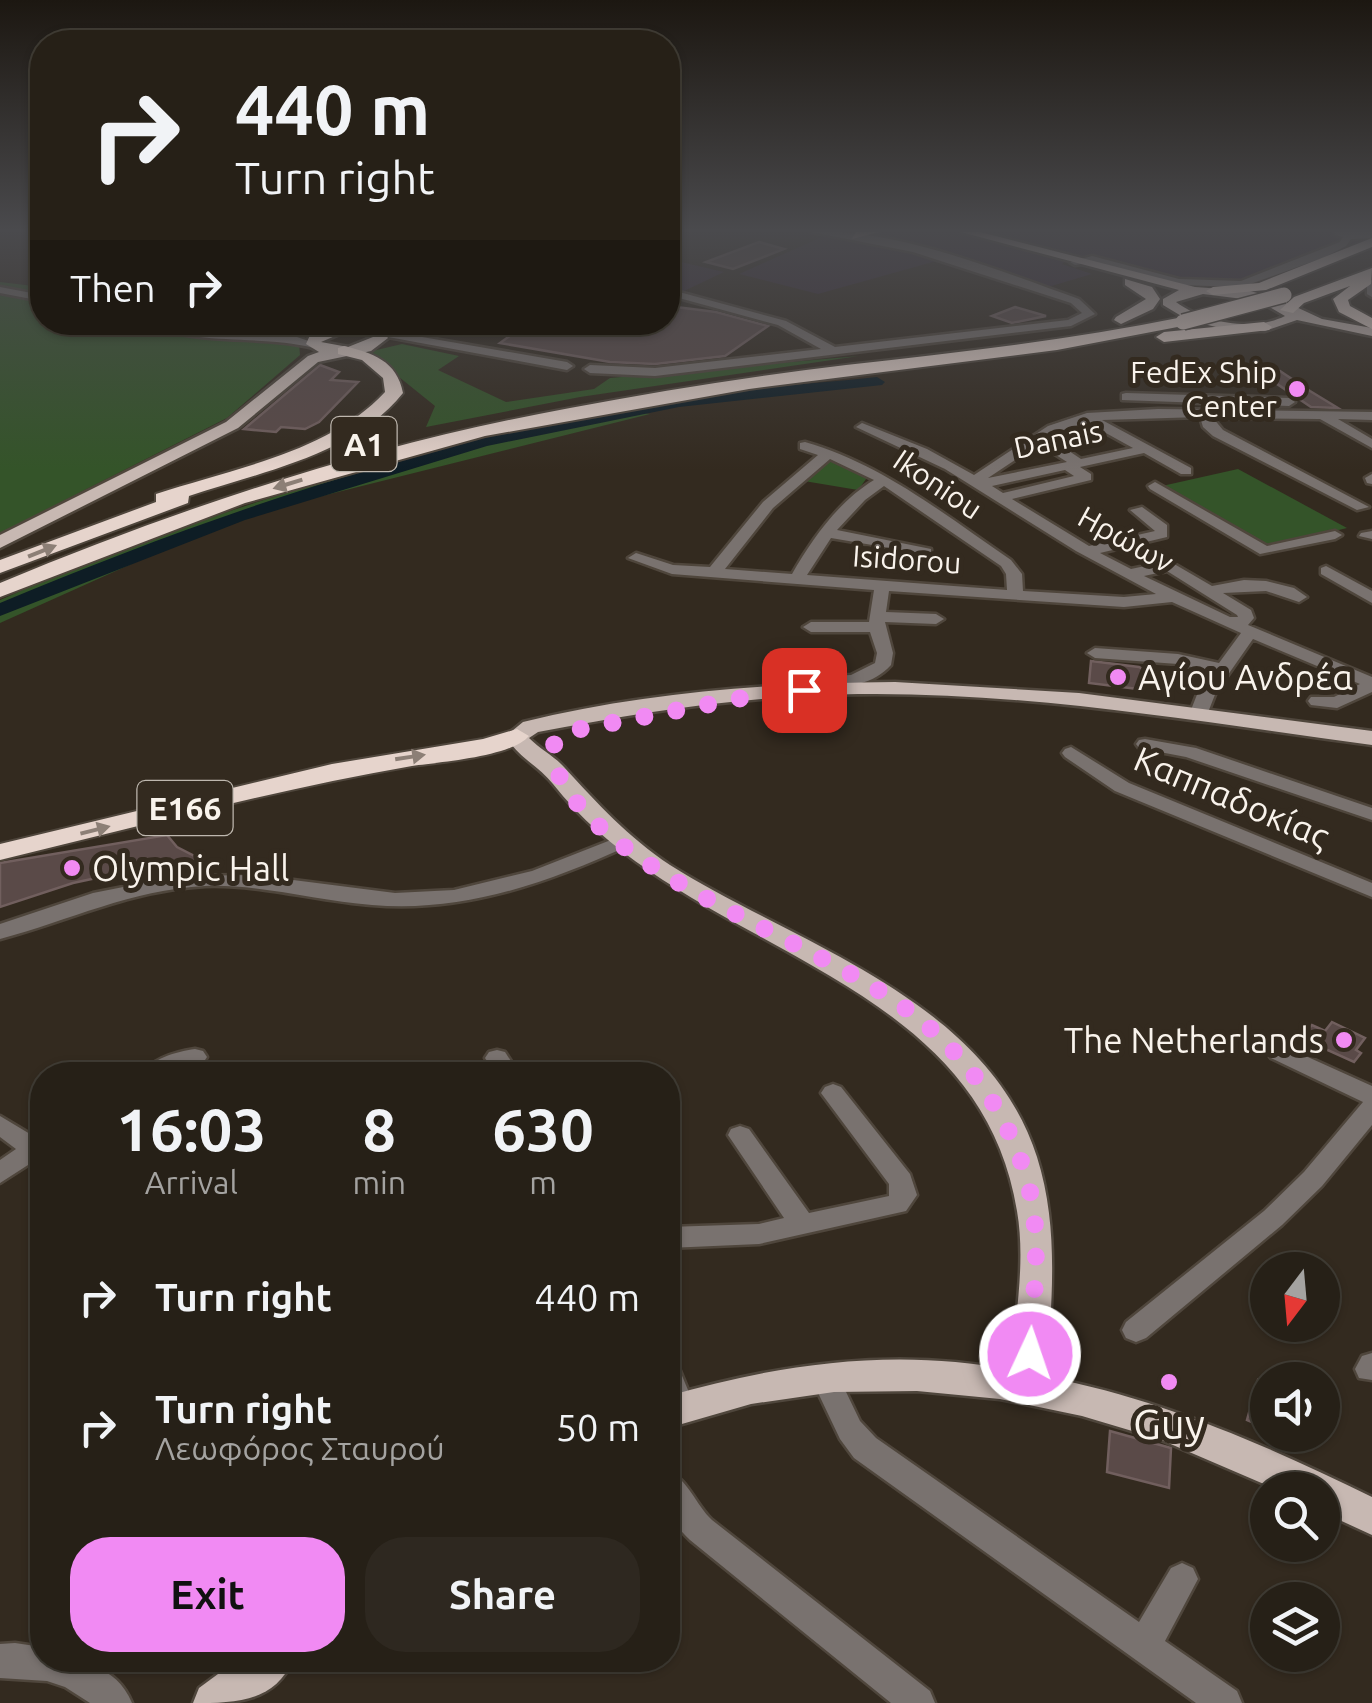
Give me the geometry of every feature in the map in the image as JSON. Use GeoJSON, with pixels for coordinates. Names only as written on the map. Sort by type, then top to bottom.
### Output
{"type":"FeatureCollection","features":[{"type":"Feature","properties":{"kind":"highway","name":"A1"},"geometry":{"type":"LineString","coordinates":[[0,568],[84,534],[294,463],[382,439],[583,399],[1018,342],[1144,311]]}},
{"type":"Feature","properties":{"kind":"highway"},"geometry":{"type":"LineString","coordinates":[[784,372],[1121,320],[1153,311]]}},
{"type":"Feature","properties":{"kind":"highway","name":"A1"},"geometry":{"type":"LineString","coordinates":[[0,591],[186,517],[362,463],[584,410],[765,382],[992,354],[1252,311]]}},
{"type":"Feature","properties":{"kind":"highway"},"geometry":{"type":"LineString","coordinates":[[1347,311],[1372,331]]}},
{"type":"Feature","properties":{"kind":"highway"},"geometry":{"type":"LineString","coordinates":[[765,382],[969,363],[1268,327]]}},
{"type":"Feature","properties":{"kind":"highway"},"geometry":{"type":"LineString","coordinates":[[84,534],[142,506],[332,438],[374,415],[394,394],[394,380],[368,357],[340,351]]}},
{"type":"Feature","properties":{"kind":"highway","name":"E166"},"geometry":{"type":"LineString","coordinates":[[0,852],[332,772],[522,741]]}},
{"type":"Feature","properties":{"kind":"main road"},"geometry":{"type":"LineString","coordinates":[[1121,320],[1138,311]]}},
{"type":"Feature","properties":{"kind":"main road"},"geometry":{"type":"LineString","coordinates":[[1180,311],[1199,319],[1268,327],[1372,331]]}},
{"type":"Feature","properties":{"kind":"main road"},"geometry":{"type":"LineString","coordinates":[[1268,327],[1290,320],[1289,311]]}},
{"type":"Feature","properties":{"kind":"main road"},"geometry":{"type":"LineString","coordinates":[[1298,311],[1316,322],[1372,331]]}},
{"type":"Feature","properties":{"kind":"main road"},"geometry":{"type":"LineString","coordinates":[[0,541],[237,416],[306,360],[326,335]]}},
{"type":"Feature","properties":{"kind":"main road"},"geometry":{"type":"LineString","coordinates":[[321,338],[352,335]]}},
{"type":"Feature","properties":{"kind":"main road"},"geometry":{"type":"LineString","coordinates":[[0,541],[232,425],[314,359],[340,351],[369,335]]}},
{"type":"Feature","properties":{"kind":"main road"},"geometry":{"type":"LineString","coordinates":[[321,338],[340,351]]}},
{"type":"Feature","properties":{"kind":"main road"},"geometry":{"type":"LineString","coordinates":[[522,741],[768,693],[877,688],[961,690],[1156,710],[1203,702],[1246,721],[1372,738]]}},
{"type":"Feature","properties":{"kind":"main road"},"geometry":{"type":"LineString","coordinates":[[552,736],[559,775]]}},
{"type":"Feature","properties":{"kind":"main road"},"geometry":{"type":"LineString","coordinates":[[522,741],[559,775],[592,817],[622,842],[708,898],[894,1000],[944,1042],[985,1089],[1018,1153],[1034,1211],[1028,1386]]}},
{"type":"Feature","properties":{"kind":"main road"},"geometry":{"type":"LineString","coordinates":[[680,1397],[825,1378],[946,1376],[1028,1386],[1106,1403],[1202,1436],[1279,1472]]}},
{"type":"Feature","properties":{"kind":"main road"},"geometry":{"type":"LineString","coordinates":[[1340,1501],[1372,1517]]}},
{"type":"Feature","properties":{"kind":"main road"},"geometry":{"type":"LineString","coordinates":[[214,1703],[256,1672]]}},
{"type":"Feature","properties":{"kind":"street"},"geometry":{"type":"LineString","coordinates":[[740,311],[782,323],[837,352]]}},
{"type":"Feature","properties":{"kind":"street"},"geometry":{"type":"LineString","coordinates":[[382,335],[564,369],[653,374],[1071,323],[1089,314],[1087,311]]}},
{"type":"Feature","properties":{"kind":"street"},"geometry":{"type":"LineString","coordinates":[[228,335],[321,338]]}},
{"type":"Feature","properties":{"kind":"street"},"geometry":{"type":"LineString","coordinates":[[1126,397],[1289,402]]}},
{"type":"Feature","properties":{"kind":"street"},"geometry":{"type":"LineString","coordinates":[[1152,398],[1158,413]]}},
{"type":"Feature","properties":{"kind":"street"},"geometry":{"type":"LineString","coordinates":[[979,482],[1030,443],[1062,424],[1087,417],[1158,413],[1372,416]]}},
{"type":"Feature","properties":{"kind":"street"},"geometry":{"type":"LineString","coordinates":[[1206,415],[1208,424],[1218,433],[1362,507]]}},
{"type":"Feature","properties":{"kind":"street"},"geometry":{"type":"LineString","coordinates":[[1087,417],[1186,471]]}},
{"type":"Feature","properties":{"kind":"street"},"geometry":{"type":"LineString","coordinates":[[1326,418],[1369,443]]}},
{"type":"Feature","properties":{"kind":"street","name":"Ηρώων"},"geometry":{"type":"LineString","coordinates":[[862,427],[925,450],[1087,551],[1176,598],[1372,684]]}},
{"type":"Feature","properties":{"kind":"street"},"geometry":{"type":"LineString","coordinates":[[1002,497],[1086,477],[1058,450],[1030,443]]}},
{"type":"Feature","properties":{"kind":"street"},"geometry":{"type":"LineString","coordinates":[[1369,443],[1348,446],[1372,459]]}},
{"type":"Feature","properties":{"kind":"street"},"geometry":{"type":"LineString","coordinates":[[1058,450],[1080,444]]}},
{"type":"Feature","properties":{"kind":"street","name":"Ikoniou"},"geometry":{"type":"LineString","coordinates":[[806,446],[884,480],[1006,563],[1014,574],[1015,594]]}},
{"type":"Feature","properties":{"kind":"street","name":"Danais"},"geometry":{"type":"LineString","coordinates":[[979,482],[1145,449]]}},
{"type":"Feature","properties":{"kind":"street"},"geometry":{"type":"LineString","coordinates":[[714,572],[768,505],[828,454]]}},
{"type":"Feature","properties":{"kind":"street"},"geometry":{"type":"LineString","coordinates":[[797,578],[868,487],[884,480]]}},
{"type":"Feature","properties":{"kind":"street"},"geometry":{"type":"LineString","coordinates":[[1155,486],[1266,551],[1335,535]]}},
{"type":"Feature","properties":{"kind":"street"},"geometry":{"type":"LineString","coordinates":[[1087,551],[1162,534],[1162,528],[1137,510]]}},
{"type":"Feature","properties":{"kind":"street"},"geometry":{"type":"LineString","coordinates":[[830,534],[926,552]]}},
{"type":"Feature","properties":{"kind":"street","name":"Isidorou"},"geometry":{"type":"LineString","coordinates":[[636,558],[672,570],[882,586],[1146,603],[1176,598]]}},
{"type":"Feature","properties":{"kind":"street"},"geometry":{"type":"LineString","coordinates":[[1130,574],[1169,566],[1244,613],[1243,629],[1203,702]]}},
{"type":"Feature","properties":{"kind":"street"},"geometry":{"type":"LineString","coordinates":[[1326,571],[1370,596]]}},
{"type":"Feature","properties":{"kind":"street"},"geometry":{"type":"LineString","coordinates":[[1210,590],[1245,582],[1261,588],[1284,589],[1299,597]]}},
{"type":"Feature","properties":{"kind":"street"},"geometry":{"type":"LineString","coordinates":[[789,682],[848,680],[877,672],[884,665],[885,652],[877,622],[882,586]]}},
{"type":"Feature","properties":{"kind":"street"},"geometry":{"type":"LineString","coordinates":[[811,628],[936,619]]}},
{"type":"Feature","properties":{"kind":"street"},"geometry":{"type":"LineString","coordinates":[[1095,653],[1178,660],[1222,669]]}},
{"type":"Feature","properties":{"kind":"street"},"geometry":{"type":"LineString","coordinates":[[1317,700],[1337,704],[1372,684]]}},
{"type":"Feature","properties":{"kind":"street"},"geometry":{"type":"LineString","coordinates":[[1145,744],[1190,752],[1372,814]]}},
{"type":"Feature","properties":{"kind":"street","name":"Καππαδοκίας"},"geometry":{"type":"LineString","coordinates":[[1071,753],[1122,787],[1372,891]]}},
{"type":"Feature","properties":{"kind":"street"},"geometry":{"type":"LineString","coordinates":[[0,932],[114,893],[209,880],[278,884],[393,900],[439,899],[543,877],[622,842]]}},
{"type":"Feature","properties":{"kind":"street"},"geometry":{"type":"LineString","coordinates":[[1280,1052],[1372,1096]]}},
{"type":"Feature","properties":{"kind":"street"},"geometry":{"type":"LineString","coordinates":[[175,1062],[195,1057]]}},
{"type":"Feature","properties":{"kind":"street"},"geometry":{"type":"LineString","coordinates":[[680,1237],[759,1234],[897,1204],[904,1195],[902,1182],[833,1094]]}},
{"type":"Feature","properties":{"kind":"street"},"geometry":{"type":"LineString","coordinates":[[1136,1330],[1273,1218],[1314,1179],[1372,1108]]}},
{"type":"Feature","properties":{"kind":"street"},"geometry":{"type":"LineString","coordinates":[[0,1125],[30,1142]]}},
{"type":"Feature","properties":{"kind":"street"},"geometry":{"type":"LineString","coordinates":[[740,1135],[804,1226]]}},
{"type":"Feature","properties":{"kind":"street"},"geometry":{"type":"LineString","coordinates":[[0,1174],[30,1153]]}},
{"type":"Feature","properties":{"kind":"street"},"geometry":{"type":"LineString","coordinates":[[825,1378],[838,1410],[865,1448],[1225,1703]]}},
{"type":"Feature","properties":{"kind":"street"},"geometry":{"type":"LineString","coordinates":[[680,1506],[700,1530],[918,1703]]}},
{"type":"Feature","properties":{"kind":"street"},"geometry":{"type":"LineString","coordinates":[[1144,1646],[1182,1579]]}},
{"type":"Feature","properties":{"kind":"street"},"geometry":{"type":"LineString","coordinates":[[0,1660],[30,1662]]}},
{"type":"Feature","properties":{"kind":"street"},"geometry":{"type":"LineString","coordinates":[[69,1672],[95,1684],[114,1703]]}},
{"type":"Feature","properties":{"kind":"green space"},"geometry":{"type":"Polygon","coordinates":[[[0,311],[30,311],[30,335],[202,335],[299,344],[300,355],[227,418],[0,533],[0,311]]]}},
{"type":"Feature","properties":{"kind":"green space"},"geometry":{"type":"Polygon","coordinates":[[[402,344],[459,356],[438,370],[506,402],[594,389],[610,378],[859,356],[580,397],[426,427],[435,406],[368,352],[402,344]]]}},
{"type":"Feature","properties":{"kind":"green space"},"geometry":{"type":"Polygon","coordinates":[[[615,408],[650,414],[282,506],[167,548],[0,623],[0,600],[226,512],[379,465],[615,408]]]}},
{"type":"Feature","properties":{"kind":"green space"},"geometry":{"type":"Polygon","coordinates":[[[836,461],[869,475],[858,490],[804,481],[824,463],[836,461]]]}},
{"type":"Feature","properties":{"kind":"green space"},"geometry":{"type":"Polygon","coordinates":[[[1238,469],[1347,528],[1268,547],[1162,486],[1238,469]]]}},
{"type":"Feature","properties":{"kind":"building"},"geometry":{"type":"Polygon","coordinates":[[[680,311],[716,312],[768,326],[725,356],[655,364],[610,362],[500,343],[511,335],[680,335],[680,311]]]}},
{"type":"Feature","properties":{"kind":"building"},"geometry":{"type":"Polygon","coordinates":[[[1004,311],[1030,311],[1046,316],[1012,323],[992,316],[1004,311]]]}},
{"type":"Feature","properties":{"kind":"building"},"geometry":{"type":"Polygon","coordinates":[[[320,365],[339,372],[331,380],[358,382],[319,422],[305,429],[281,427],[276,432],[244,429],[320,365]]]}},
{"type":"Feature","properties":{"kind":"building"},"geometry":{"type":"Polygon","coordinates":[[[1280,371],[1338,408],[1311,407],[1261,373],[1280,371]]]}},
{"type":"Feature","properties":{"kind":"building","name":"Αγίου Ανδρέα"},"geometry":{"type":"Polygon","coordinates":[[[1091,661],[1139,667],[1146,671],[1146,686],[1138,685],[1138,689],[1089,683],[1091,661]]]}},
{"type":"Feature","properties":{"kind":"building","name":"Olympic Hall"},"geometry":{"type":"Polygon","coordinates":[[[167,835],[177,847],[204,861],[171,862],[73,883],[0,907],[0,863],[167,835]]]}},
{"type":"Feature","properties":{"kind":"building","name":"The Netherlands"},"geometry":{"type":"Polygon","coordinates":[[[1332,1022],[1365,1038],[1356,1050],[1361,1053],[1354,1062],[1301,1038],[1312,1025],[1325,1031],[1332,1022]]]}},
{"type":"Feature","properties":{"kind":"building"},"geometry":{"type":"Polygon","coordinates":[[[1110,1431],[1171,1448],[1169,1488],[1107,1472],[1110,1431]]]}},
{"type":"Feature","properties":{"kind":"waterway"},"geometry":{"type":"LineString","coordinates":[[0,610],[238,516],[484,442],[679,403],[877,382]]}},
{"type":"Feature","properties":{"kind":"place","name":"FedEx Ship Center"},"geometry":{"type":"Point","coordinates":[1297,389]}},
{"type":"Feature","properties":{"kind":"place","name":"Αγίου Ανδρέα"},"geometry":{"type":"Point","coordinates":[1118,677]}},
{"type":"Feature","properties":{"kind":"place","name":"Olympic Hall"},"geometry":{"type":"Point","coordinates":[72,868]}},
{"type":"Feature","properties":{"kind":"place","name":"The Netherlands"},"geometry":{"type":"Point","coordinates":[1344,1040]}},
{"type":"Feature","properties":{"kind":"place","name":"Guy"},"geometry":{"type":"Point","coordinates":[1169,1382]}},
{"type":"Feature","properties":{"kind":"route"},"geometry":{"type":"LineString","coordinates":[[804,690],[768,693],[575,730],[554,742],[559,775],[592,817],[648,862],[894,1000],[967,1066],[1002,1118],[1028,1182],[1036,1247],[1030,1354]]}}]}
